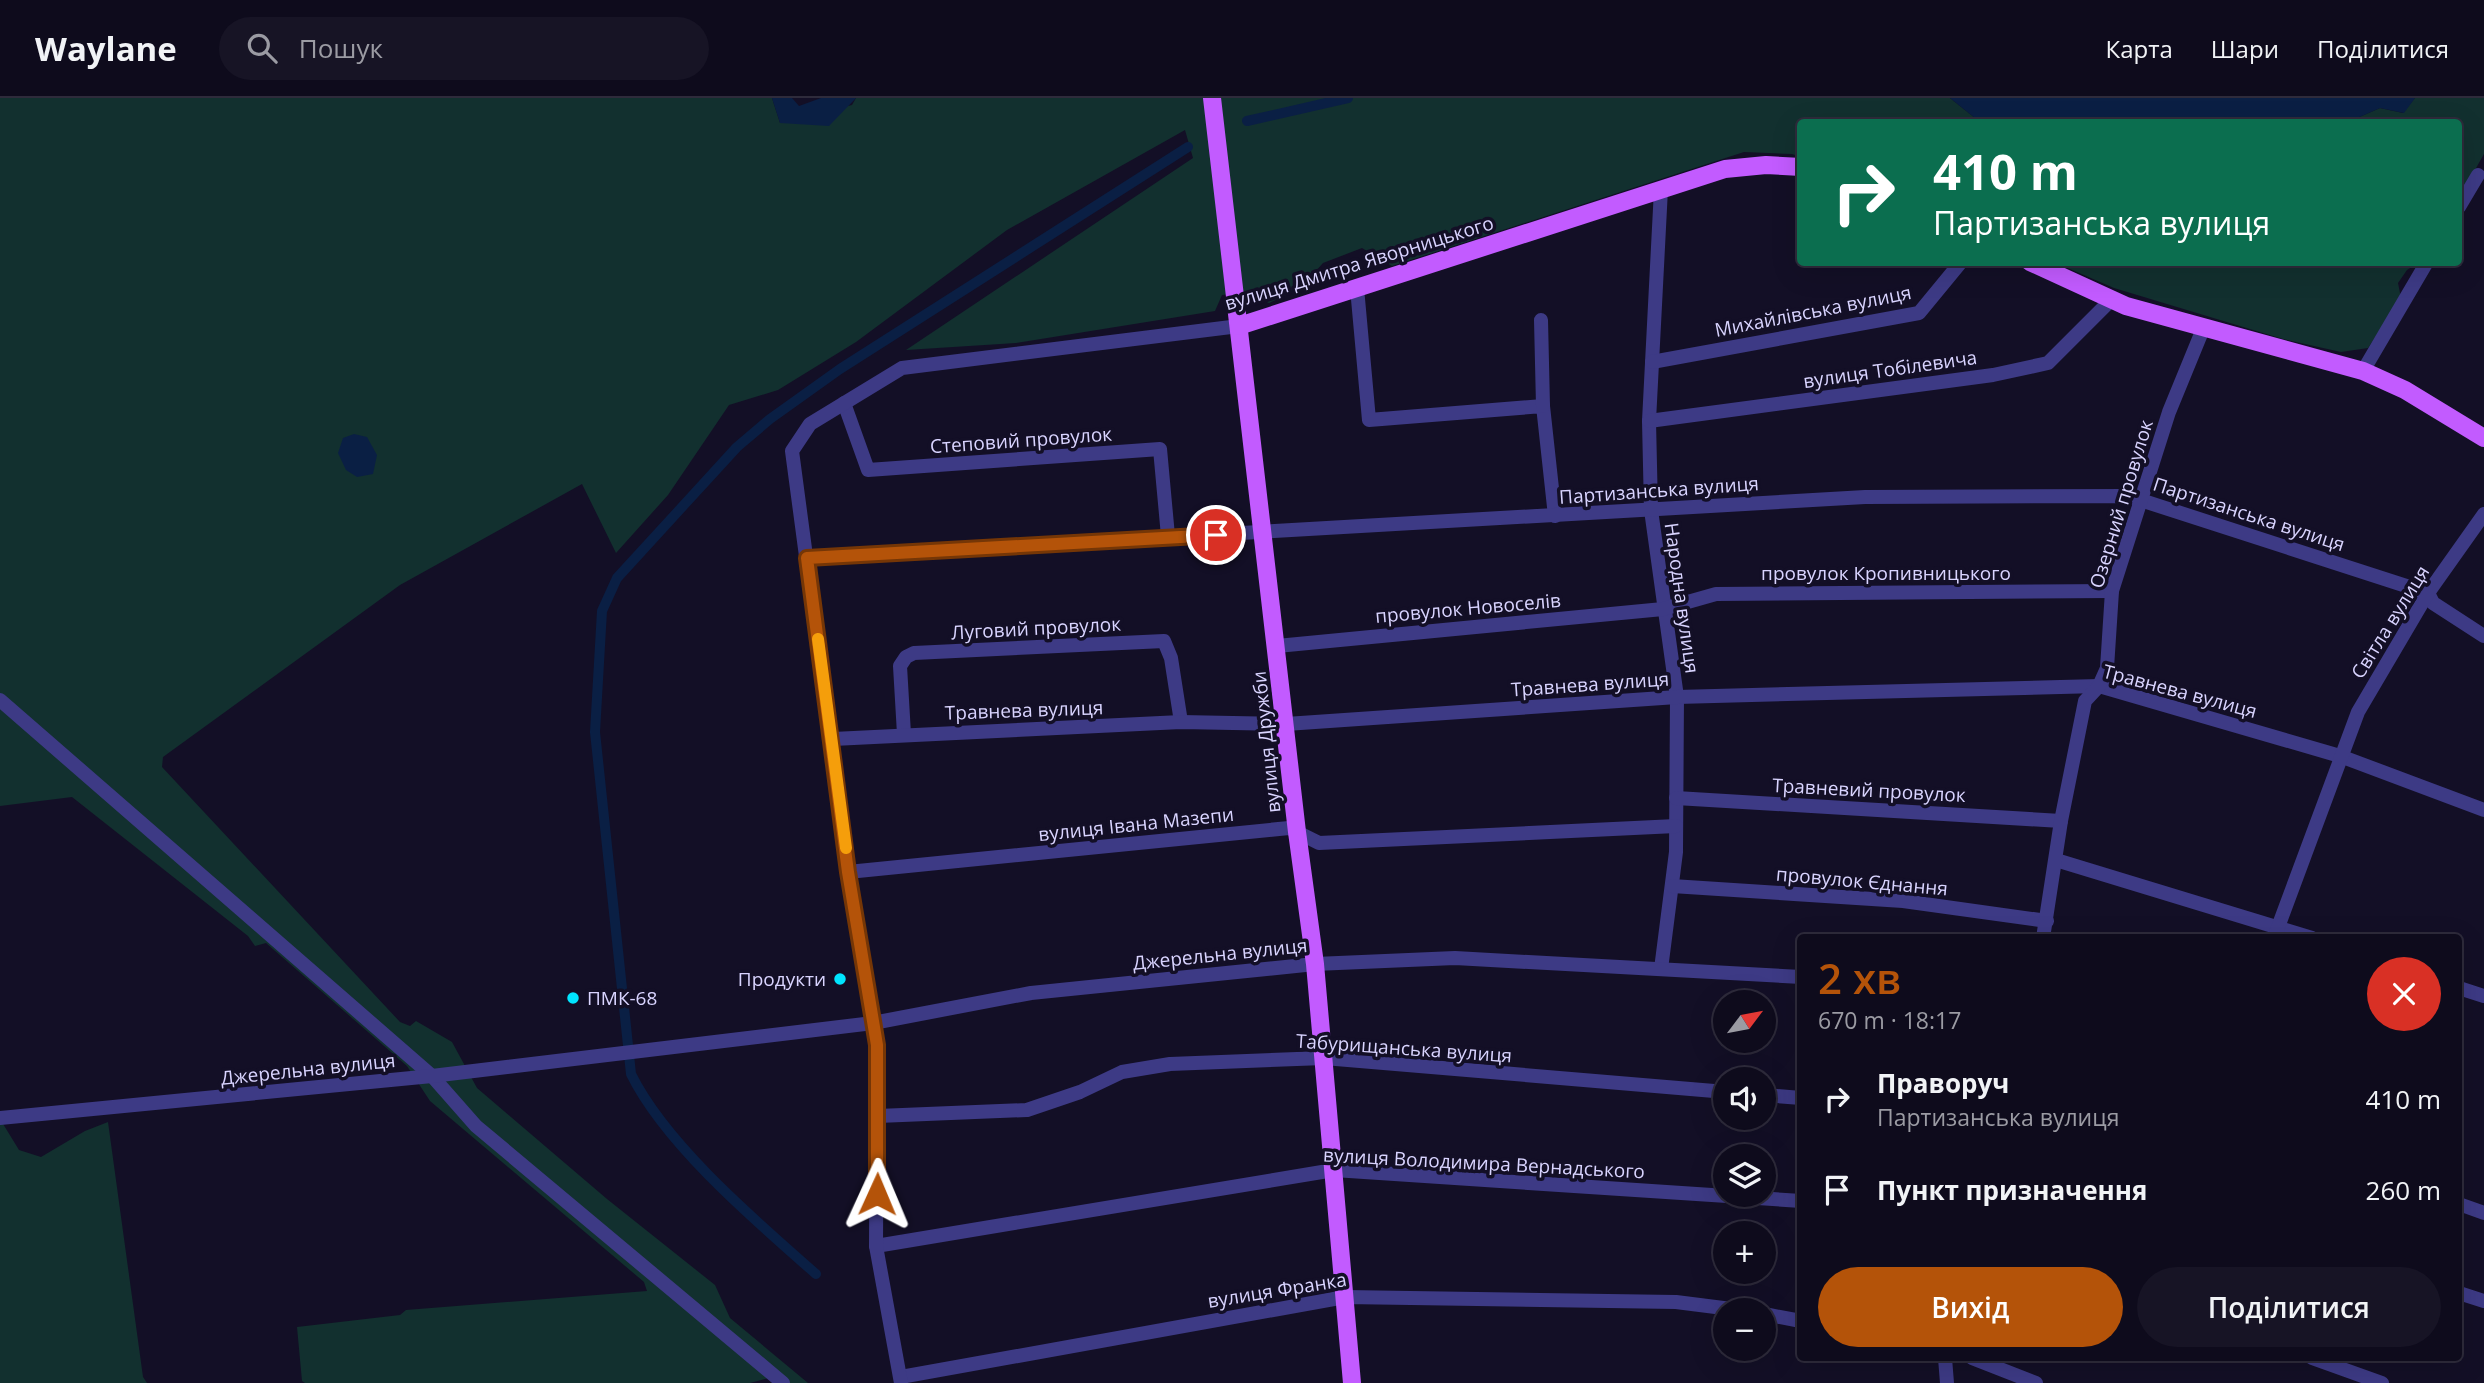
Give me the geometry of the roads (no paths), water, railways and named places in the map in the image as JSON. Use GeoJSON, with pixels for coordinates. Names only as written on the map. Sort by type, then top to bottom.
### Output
{"type":"FeatureCollection","features":[{"type":"Feature","properties":{"kind":"main road","name":"вулиця Дружби"},"geometry":{"type":"LineString","coordinates":[[1212,98],[1297,832],[1315,964],[1352,1383]]}},
{"type":"Feature","properties":{"kind":"main road","name":"вулиця Дмитра Яворницького"},"geometry":{"type":"LineString","coordinates":[[1239,326],[1725,169],[1766,164],[1797,167]]}},
{"type":"Feature","properties":{"kind":"main road"},"geometry":{"type":"LineString","coordinates":[[2039,266],[2111,300],[2203,329],[2363,371],[2405,390],[2484,438]]}},
{"type":"Feature","properties":{"kind":"street"},"geometry":{"type":"LineString","coordinates":[[2462,202],[2478,175]]}},
{"type":"Feature","properties":{"kind":"street","name":"Народна вулиця"},"geometry":{"type":"LineString","coordinates":[[1661,189],[1649,421],[1651,510],[1677,697],[1676,826],[1672,886],[1661,969]]}},
{"type":"Feature","properties":{"kind":"street","name":"Михайлівська вулиця"},"geometry":{"type":"LineString","coordinates":[[1652,362],[1919,313],[1958,266]]}},
{"type":"Feature","properties":{"kind":"street"},"geometry":{"type":"LineString","coordinates":[[2363,371],[2425,266]]}},
{"type":"Feature","properties":{"kind":"street"},"geometry":{"type":"LineString","coordinates":[[1357,288],[1369,420],[1543,406]]}},
{"type":"Feature","properties":{"kind":"street","name":"вулиця Тобілевича"},"geometry":{"type":"LineString","coordinates":[[1649,421],[1993,375],[2048,363],[2111,300]]}},
{"type":"Feature","properties":{"kind":"street"},"geometry":{"type":"LineString","coordinates":[[1541,320],[1543,406],[1555,516]]}},
{"type":"Feature","properties":{"kind":"street","name":"вулиця Дмитра Яворницького"},"geometry":{"type":"LineString","coordinates":[[807,558],[792,451],[810,424],[902,368],[1239,326]]}},
{"type":"Feature","properties":{"kind":"street","name":"Озерний провулок"},"geometry":{"type":"LineString","coordinates":[[2044,934],[2061,821],[2085,701],[2099,687],[2107,668],[2112,592],[2169,412],[2203,329]]}},
{"type":"Feature","properties":{"kind":"street","name":"Степовий провулок"},"geometry":{"type":"LineString","coordinates":[[844,403],[869,470],[1160,449],[1168,536]]}},
{"type":"Feature","properties":{"kind":"street","name":"Партизанська вулиця"},"geometry":{"type":"LineString","coordinates":[[807,558],[1168,536],[1263,534],[1865,497],[2140,498],[2428,593],[2433,603],[2484,636]]}},
{"type":"Feature","properties":{"kind":"street","name":"Світла вулиця"},"geometry":{"type":"LineString","coordinates":[[2340,756],[2358,712],[2428,593],[2484,514]]}},
{"type":"Feature","properties":{"kind":"street"},"geometry":{"type":"LineString","coordinates":[[807,558],[833,739],[848,872],[877,1045],[876,1245],[901,1380]]}},
{"type":"Feature","properties":{"kind":"street","name":"провулок Кропивницького"},"geometry":{"type":"LineString","coordinates":[[1663,609],[1716,594],[2112,592]]}},
{"type":"Feature","properties":{"kind":"street","name":"провулок Новоселів"},"geometry":{"type":"LineString","coordinates":[[1277,646],[1663,609]]}},
{"type":"Feature","properties":{"kind":"street","name":"Луговий провулок"},"geometry":{"type":"LineString","coordinates":[[904,734],[900,666],[906,657],[914,653],[1164,641],[1171,658],[1181,722]]}},
{"type":"Feature","properties":{"kind":"street","name":"Травнева вулиця"},"geometry":{"type":"LineString","coordinates":[[833,739],[1181,722],[1286,724],[1677,697],[2099,687],[2340,756],[2484,810]]}},
{"type":"Feature","properties":{"kind":"street"},"geometry":{"type":"LineString","coordinates":[[0,700],[432,1076],[476,1126],[783,1383]]}},
{"type":"Feature","properties":{"kind":"street"},"geometry":{"type":"LineString","coordinates":[[2056,860],[2276,932],[2340,756]]}},
{"type":"Feature","properties":{"kind":"street","name":"Травневий провулок"},"geometry":{"type":"LineString","coordinates":[[1676,798],[2061,821]]}},
{"type":"Feature","properties":{"kind":"street","name":"вулиця Івана Мазепи"},"geometry":{"type":"LineString","coordinates":[[848,872],[1289,828],[1319,843],[1676,826]]}},
{"type":"Feature","properties":{"kind":"street","name":"провулок Єднання"},"geometry":{"type":"LineString","coordinates":[[1672,886],[1903,901],[2047,920]]}},
{"type":"Feature","properties":{"kind":"street","name":"Джерельна вулиця"},"geometry":{"type":"LineString","coordinates":[[5,1118],[432,1076],[873,1023],[1031,993],[1315,964],[1455,958],[1797,977]]}},
{"type":"Feature","properties":{"kind":"street"},"geometry":{"type":"LineString","coordinates":[[2462,989],[2484,996]]}},
{"type":"Feature","properties":{"kind":"street","name":"Табурищанська вулиця"},"geometry":{"type":"LineString","coordinates":[[878,1116],[1027,1110],[1080,1092],[1122,1072],[1170,1064],[1324,1058],[1713,1091]]}},
{"type":"Feature","properties":{"kind":"street"},"geometry":{"type":"LineString","coordinates":[[1776,1096],[1797,1098]]}},
{"type":"Feature","properties":{"kind":"street","name":"вулиця Володимира Вернадського"},"geometry":{"type":"LineString","coordinates":[[876,1245],[1334,1170],[1797,1201]]}},
{"type":"Feature","properties":{"kind":"street"},"geometry":{"type":"LineString","coordinates":[[2462,1205],[2484,1213]]}},
{"type":"Feature","properties":{"kind":"street"},"geometry":{"type":"LineString","coordinates":[[2462,1294],[2484,1301]]}},
{"type":"Feature","properties":{"kind":"street","name":"вулиця Франка"},"geometry":{"type":"LineString","coordinates":[[901,1380],[1345,1297],[1676,1302],[1713,1307]]}},
{"type":"Feature","properties":{"kind":"street"},"geometry":{"type":"LineString","coordinates":[[1776,1316],[1797,1320]]}},
{"type":"Feature","properties":{"kind":"street"},"geometry":{"type":"LineString","coordinates":[[1945,1361],[1947,1383]]}},
{"type":"Feature","properties":{"kind":"street"},"geometry":{"type":"LineString","coordinates":[[1980,1361],[2036,1383]]}},
{"type":"Feature","properties":{"kind":"street"},"geometry":{"type":"LineString","coordinates":[[2320,1361],[2382,1383]]}},
{"type":"Feature","properties":{"kind":"water"},"geometry":{"type":"Polygon","coordinates":[[[772,98],[792,98],[799,106],[821,98],[856,98],[829,126],[780,123],[772,98]]]}},
{"type":"Feature","properties":{"kind":"water"},"geometry":{"type":"Polygon","coordinates":[[[1950,98],[2415,98],[2404,113],[2380,108],[2355,119],[1976,119],[1950,98]]]}},
{"type":"Feature","properties":{"kind":"water"},"geometry":{"type":"Polygon","coordinates":[[[354,434],[367,437],[377,455],[373,474],[357,477],[346,470],[338,453],[343,438],[354,434]]]}},
{"type":"Feature","properties":{"kind":"waterway"},"geometry":{"type":"LineString","coordinates":[[1247,121],[1348,98]]}},
{"type":"Feature","properties":{"kind":"waterway"},"geometry":{"type":"LineString","coordinates":[[816,1274],[740,1206],[689,1155],[666,1128],[631,1074],[595,732],[602,611],[617,578],[737,447],[770,419],[840,369],[1188,147]]}},
{"type":"Feature","properties":{"kind":"place","name":"Продукти"},"geometry":{"type":"Point","coordinates":[840,979]}},
{"type":"Feature","properties":{"kind":"place","name":"ПМК-68"},"geometry":{"type":"Point","coordinates":[573,998]}}]}
